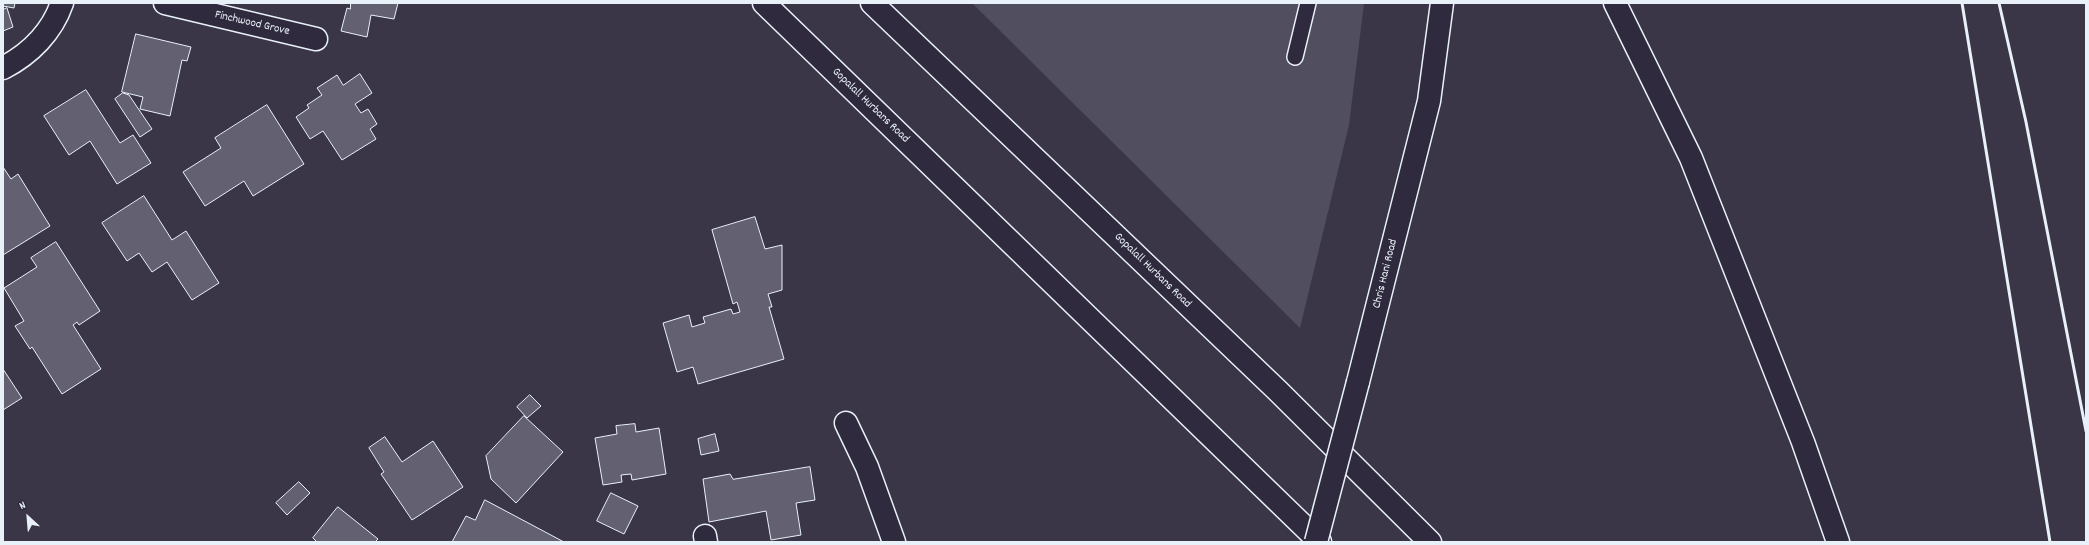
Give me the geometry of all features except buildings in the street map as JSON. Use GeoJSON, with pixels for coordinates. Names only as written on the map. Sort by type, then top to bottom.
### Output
{"type":"FeatureCollection","features":[{"type":"Feature","properties":{"kind":"main road"},"geometry":{"type":"LineString","coordinates":[[3,68],[26,54],[43,37],[57,17],[62,3]]}},
{"type":"Feature","properties":{"kind":"main road","name":"Finchwood Grove"},"geometry":{"type":"LineString","coordinates":[[165,3],[316,39]]}},
{"type":"Feature","properties":{"kind":"main road","name":"Gopalall Hurbans Road"},"geometry":{"type":"LineString","coordinates":[[764,3],[1320,542]]}},
{"type":"Feature","properties":{"kind":"main road","name":"Gopalall Hurbans Road"},"geometry":{"type":"LineString","coordinates":[[872,3],[1278,391],[1430,542]]}},
{"type":"Feature","properties":{"kind":"main road","name":"Chris Hani Road"},"geometry":{"type":"LineString","coordinates":[[1316,542],[1358,382],[1428,101],[1442,3]]}},
{"type":"Feature","properties":{"kind":"main road"},"geometry":{"type":"LineString","coordinates":[[1615,3],[1691,158],[1800,435],[1838,542]]}},
{"type":"Feature","properties":{"kind":"main road"},"geometry":{"type":"LineString","coordinates":[[846,423],[867,467],[894,542]]}},
{"type":"Feature","properties":{"kind":"lane"},"geometry":{"type":"LineString","coordinates":[[1295,57],[1308,3]]}},
{"type":"Feature","properties":{"kind":"shaded area"},"geometry":{"type":"Polygon","coordinates":[[[972,3],[1364,3],[1349,125],[1300,328],[972,3]]]}},
{"type":"Feature","properties":{"kind":"railway"},"geometry":{"type":"LineString","coordinates":[[1962,3],[2050,542]]}},
{"type":"Feature","properties":{"kind":"railway"},"geometry":{"type":"LineString","coordinates":[[1999,3],[2026,122],[2086,431]]}}]}
